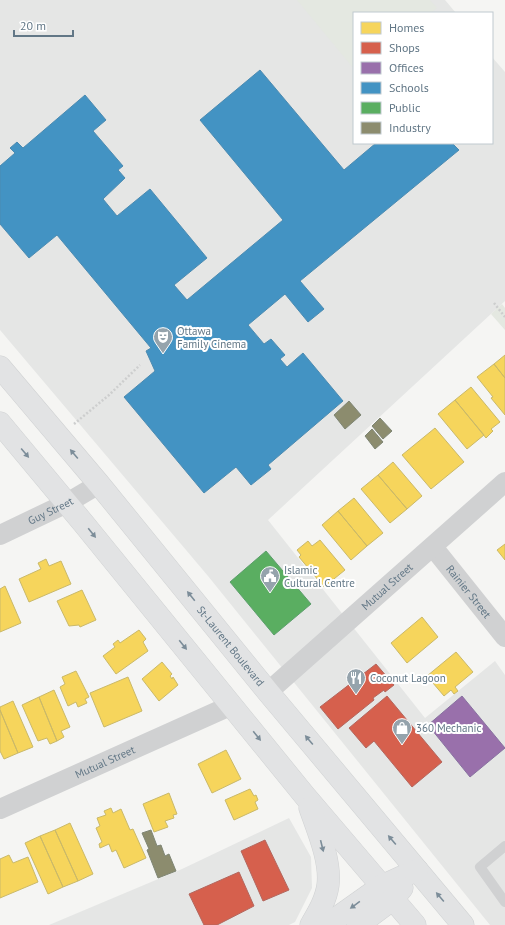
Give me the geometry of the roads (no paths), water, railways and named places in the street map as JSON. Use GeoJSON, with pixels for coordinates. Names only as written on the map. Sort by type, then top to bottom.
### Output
{"type":"FeatureCollection","features":[{"type":"Feature","properties":{"kind":"main road","name":"St-Laurent Boulevard"},"geometry":{"type":"LineString","coordinates":[[0,367],[99,484],[268,692],[463,925]]}},
{"type":"Feature","properties":{"kind":"main road"},"geometry":{"type":"LineString","coordinates":[[0,423],[67,503],[305,796],[415,925]]}},
{"type":"Feature","properties":{"kind":"main road"},"geometry":{"type":"LineString","coordinates":[[305,796],[321,842],[328,872],[326,894],[321,908],[311,925]]}},
{"type":"Feature","properties":{"kind":"main road"},"geometry":{"type":"LineString","coordinates":[[327,925],[388,892],[417,870]]}},
{"type":"Feature","properties":{"kind":"main road"},"geometry":{"type":"LineString","coordinates":[[358,925],[388,892]]}},
{"type":"Feature","properties":{"kind":"street","name":"Mutual Street"},"geometry":{"type":"LineString","coordinates":[[268,692],[505,482]]}},
{"type":"Feature","properties":{"kind":"street","name":"Guy Street"},"geometry":{"type":"LineString","coordinates":[[0,535],[67,503],[99,484]]}},
{"type":"Feature","properties":{"kind":"street","name":"Rainier Street"},"geometry":{"type":"LineString","coordinates":[[432,547],[505,637]]}},
{"type":"Feature","properties":{"kind":"street","name":"Mutual Street"},"geometry":{"type":"LineString","coordinates":[[0,809],[232,706]]}},
{"type":"Feature","properties":{"kind":"lane"},"geometry":{"type":"LineString","coordinates":[[505,846],[480,867],[505,902]]}},
{"type":"Feature","properties":{"kind":"place","name":"Ottawa Family Cinema"},"geometry":{"type":"Point","coordinates":[163,354]}},
{"type":"Feature","properties":{"kind":"place","name":"Islamic Cultural Centre"},"geometry":{"type":"Point","coordinates":[270,593]}},
{"type":"Feature","properties":{"kind":"place","name":"Coconut Lagoon"},"geometry":{"type":"Point","coordinates":[356,695]}},
{"type":"Feature","properties":{"kind":"place","name":"360 Mechanic"},"geometry":{"type":"Point","coordinates":[402,745]}}]}
